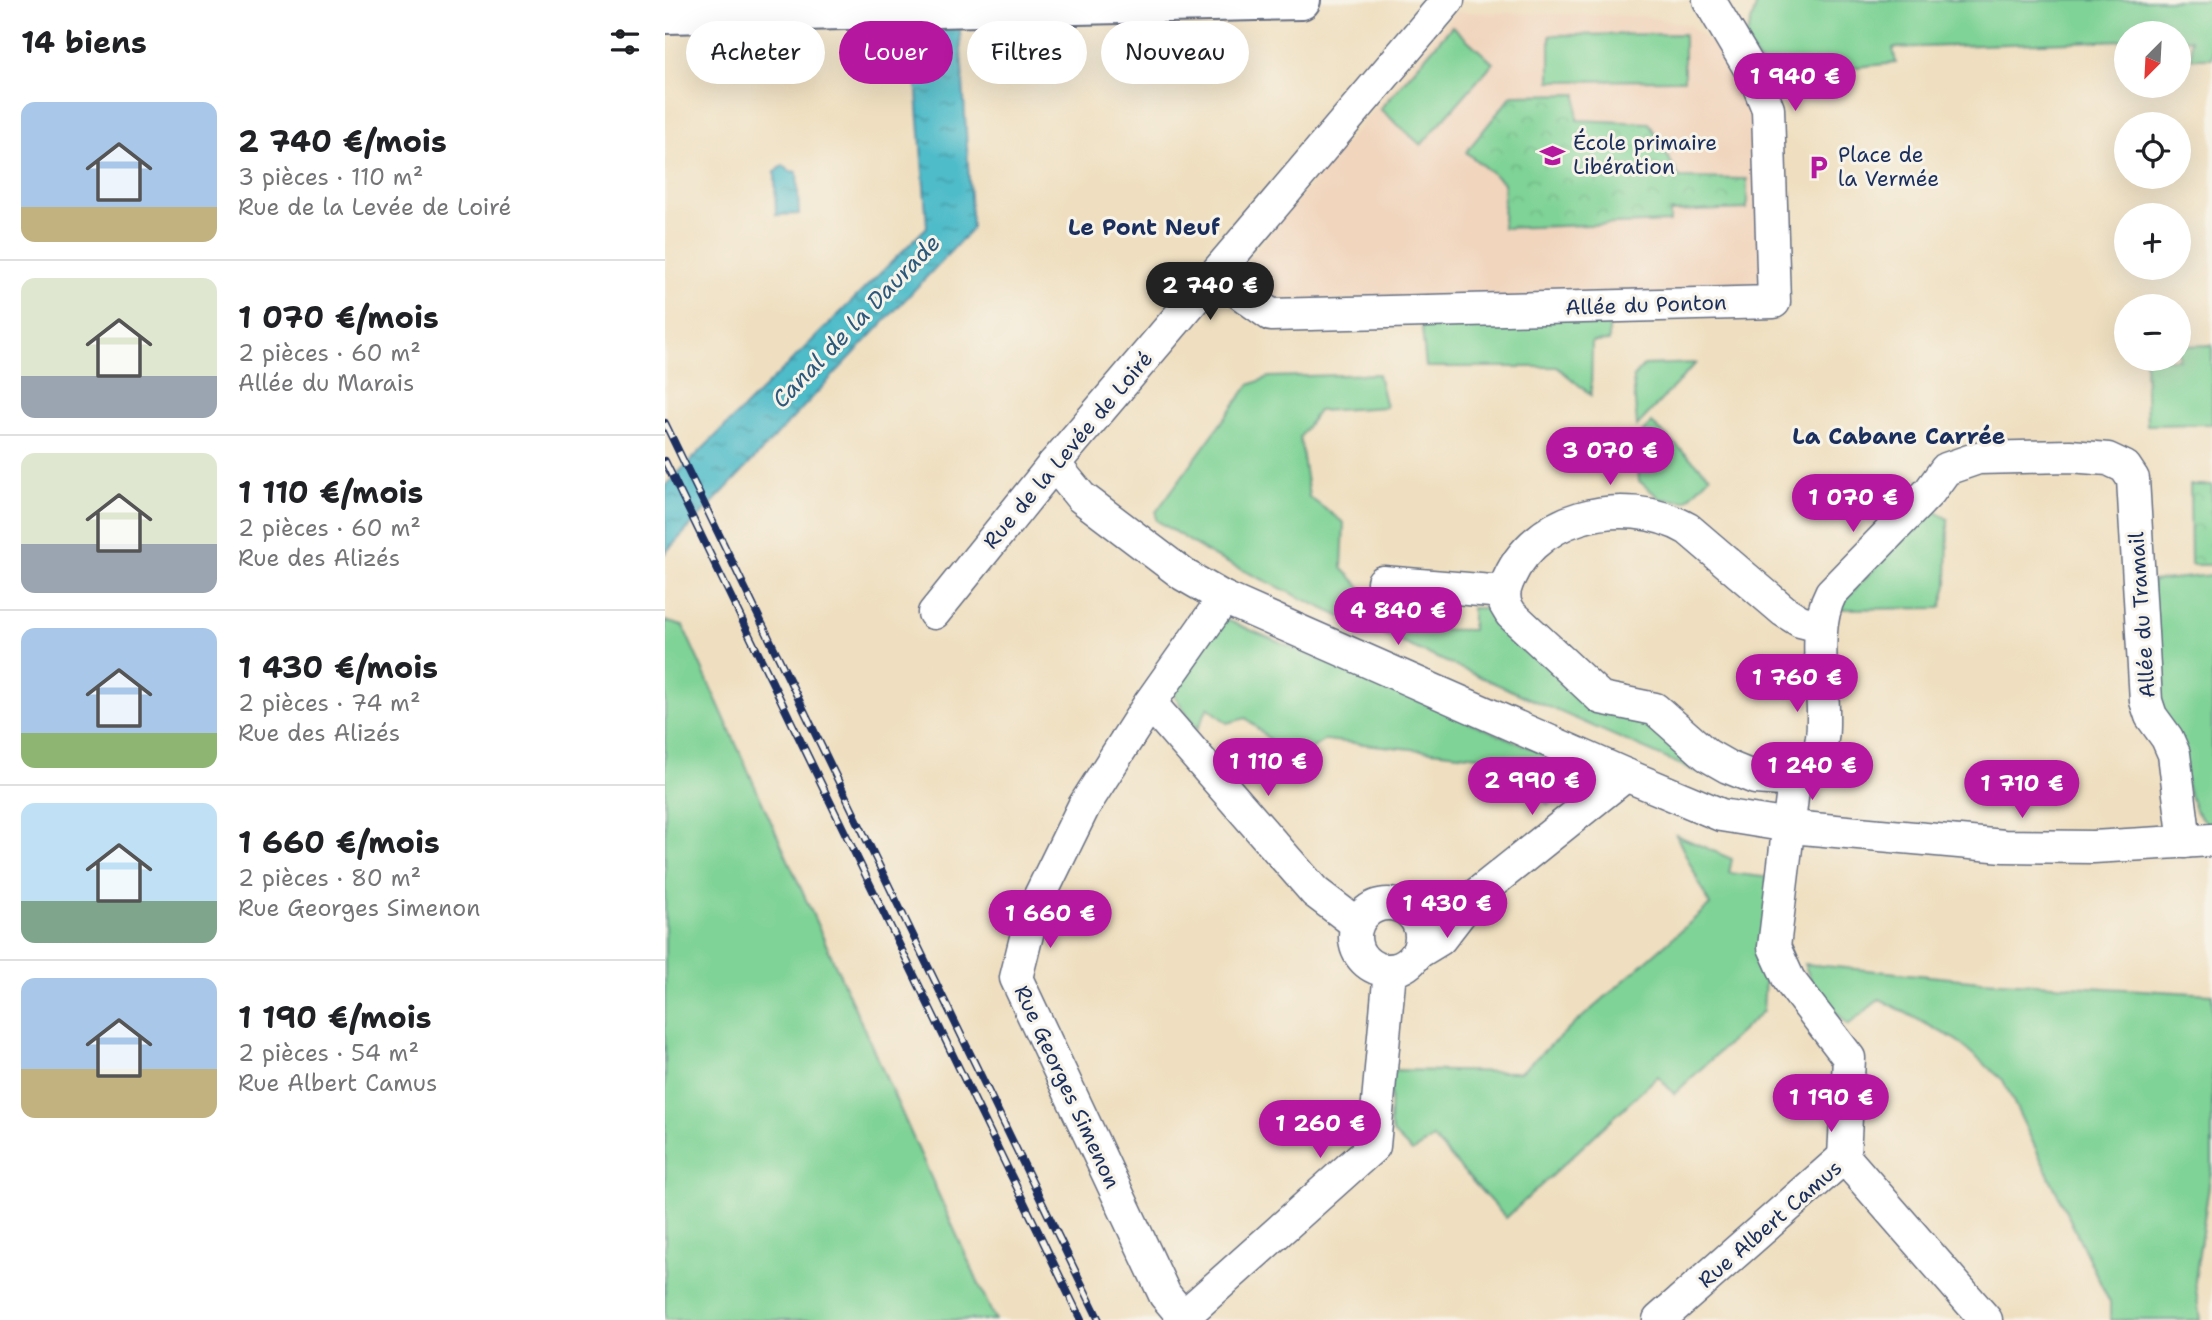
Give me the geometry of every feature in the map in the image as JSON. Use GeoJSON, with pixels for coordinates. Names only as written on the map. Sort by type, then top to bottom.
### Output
{"type":"FeatureCollection","features":[{"type":"Feature","properties":{"kind":"main road"},"geometry":{"type":"LineString","coordinates":[[665,14],[1301,0]]}},
{"type":"Feature","properties":{"kind":"street","name":"Rue de la Levée de Loiré"},"geometry":{"type":"LineString","coordinates":[[934,613],[1055,464],[1448,0]]}},
{"type":"Feature","properties":{"kind":"street","name":"Allée du Ponton"},"geometry":{"type":"LineString","coordinates":[[1215,275],[1271,315],[1774,302],[1768,109],[1756,79],[1709,0]]}},
{"type":"Feature","properties":{"kind":"street","name":"Allée du Tramail"},"geometry":{"type":"LineString","coordinates":[[1820,626],[1824,606],[1831,593],[1930,491],[1946,469],[1977,458],[2070,456],[2108,458],[2125,467],[2133,479],[2146,701],[2151,716],[2167,738],[2174,754],[2198,841]]}},
{"type":"Feature","properties":{"kind":"street"},"geometry":{"type":"LineString","coordinates":[[1055,464],[1081,497],[1184,575],[1224,598],[1721,815],[1788,826],[2004,846],[2093,847],[2198,841]]}},
{"type":"Feature","properties":{"kind":"street"},"geometry":{"type":"LineString","coordinates":[[1794,781],[1755,778],[1728,768],[1707,755],[1655,709],[1601,698],[1511,614],[1505,604],[1503,592],[1509,575],[1522,555],[1556,526],[1580,516],[1626,511],[1650,513],[1671,519],[1688,529],[1784,611],[1800,621],[1820,626],[1823,729],[1819,751],[1809,767],[1794,781],[1774,947],[1789,980],[1849,1058],[1844,1157]]}},
{"type":"Feature","properties":{"kind":"street"},"geometry":{"type":"LineString","coordinates":[[1383,582],[1503,592]]}},
{"type":"Feature","properties":{"kind":"street","name":"Rue Georges Simenon"},"geometry":{"type":"LineString","coordinates":[[1185,1318],[1165,1295],[1016,978],[1033,910],[1084,806],[1150,703],[1224,598]]}},
{"type":"Feature","properties":{"kind":"street"},"geometry":{"type":"LineString","coordinates":[[1150,703],[1315,892],[1357,924]]}},
{"type":"Feature","properties":{"kind":"street"},"geometry":{"type":"LineString","coordinates":[[1417,953],[1421,933],[1418,922],[1412,914],[1393,904],[1371,907],[1357,924],[1354,935],[1361,956],[1379,969],[1401,967],[1440,939],[1471,899],[1626,775]]}},
{"type":"Feature","properties":{"kind":"street"},"geometry":{"type":"LineString","coordinates":[[1412,914],[1471,899]]}},
{"type":"Feature","properties":{"kind":"street"},"geometry":{"type":"LineString","coordinates":[[1185,1318],[1374,1146],[1390,970]]}},
{"type":"Feature","properties":{"kind":"street","name":"Rue Albert Camus"},"geometry":{"type":"LineString","coordinates":[[1659,1320],[1844,1157],[1986,1320]]}},
{"type":"Feature","properties":{"kind":"shaded area","name":"École primaire Libération"},"geometry":{"type":"Polygon","coordinates":[[[1456,12],[1644,16],[1689,25],[1756,79],[1774,302],[1271,299],[1238,272],[1456,12]]]}},
{"type":"Feature","properties":{"kind":"green space"},"geometry":{"type":"Polygon","coordinates":[[[1758,0],[2212,0],[2212,58],[2192,58],[2191,21],[2114,21],[2114,40],[1893,48],[1896,63],[1793,73],[1764,68],[1745,41],[1758,0]]]}},
{"type":"Feature","properties":{"kind":"green space"},"geometry":{"type":"Polygon","coordinates":[[[1452,26],[1493,63],[1421,145],[1380,109],[1452,26]]]}},
{"type":"Feature","properties":{"kind":"green space"},"geometry":{"type":"Polygon","coordinates":[[[1684,34],[1684,80],[1550,81],[1550,35],[1684,34]]]}},
{"type":"Feature","properties":{"kind":"green space"},"geometry":{"type":"Polygon","coordinates":[[[1577,94],[1577,120],[1649,123],[1680,178],[1747,179],[1747,209],[1670,212],[1670,222],[1503,228],[1504,183],[1466,152],[1512,95],[1577,94]]]}},
{"type":"Feature","properties":{"kind":"green space"},"geometry":{"type":"Polygon","coordinates":[[[1609,316],[1609,341],[1592,342],[1591,395],[1557,367],[1426,367],[1421,320],[1609,316]]]}},
{"type":"Feature","properties":{"kind":"green space"},"geometry":{"type":"Polygon","coordinates":[[[2212,345],[2212,424],[2147,425],[2145,371],[2191,371],[2191,346],[2212,345]]]}},
{"type":"Feature","properties":{"kind":"green space"},"geometry":{"type":"Polygon","coordinates":[[[1696,363],[1637,426],[1633,378],[1644,365],[1696,363]]]}},
{"type":"Feature","properties":{"kind":"green space"},"geometry":{"type":"Polygon","coordinates":[[[1378,374],[1386,407],[1318,411],[1300,437],[1309,497],[1344,523],[1342,568],[1379,606],[1358,625],[1215,557],[1156,520],[1156,512],[1249,385],[1269,377],[1378,374]]]}},
{"type":"Feature","properties":{"kind":"green space"},"geometry":{"type":"Polygon","coordinates":[[[1652,423],[1710,476],[1686,501],[1661,499],[1639,481],[1636,439],[1652,423]]]}},
{"type":"Feature","properties":{"kind":"green space"},"geometry":{"type":"Polygon","coordinates":[[[2190,485],[2212,485],[2212,565],[2191,565],[2190,485]]]}},
{"type":"Feature","properties":{"kind":"green space"},"geometry":{"type":"Polygon","coordinates":[[[1931,509],[1948,519],[1947,585],[1941,608],[1836,609],[1931,509]]]}},
{"type":"Feature","properties":{"kind":"green space"},"geometry":{"type":"Polygon","coordinates":[[[2212,575],[2212,825],[2208,826],[2195,810],[2156,699],[2152,581],[2212,575]]]}},
{"type":"Feature","properties":{"kind":"green space"},"geometry":{"type":"Polygon","coordinates":[[[1472,608],[1493,608],[1649,714],[1701,762],[1697,772],[1362,625],[1382,609],[1406,609],[1407,629],[1472,630],[1472,608]]]}},
{"type":"Feature","properties":{"kind":"green space"},"geometry":{"type":"Polygon","coordinates":[[[1222,618],[1583,770],[1578,788],[1548,805],[1498,758],[1325,740],[1275,772],[1264,761],[1279,748],[1246,718],[1227,723],[1208,707],[1197,730],[1174,695],[1222,618]]]}},
{"type":"Feature","properties":{"kind":"green space"},"geometry":{"type":"Polygon","coordinates":[[[665,621],[683,626],[995,1320],[665,1320],[665,621]]]}},
{"type":"Feature","properties":{"kind":"green space"},"geometry":{"type":"Polygon","coordinates":[[[1676,835],[1732,859],[1729,873],[1771,878],[1763,1011],[1674,1094],[1658,1076],[1506,1218],[1433,1138],[1412,1152],[1393,1133],[1390,1124],[1391,1070],[1520,1072],[1710,905],[1676,835]]]}},
{"type":"Feature","properties":{"kind":"green space"},"geometry":{"type":"Polygon","coordinates":[[[1804,964],[1981,981],[2212,994],[2212,1165],[2195,1281],[2200,1320],[2110,1320],[2110,1303],[2003,1080],[1956,1040],[1880,999],[1848,1025],[1815,990],[1804,964]]]}},
{"type":"Feature","properties":{"kind":"water","name":"Canal de la Daurade"},"geometry":{"type":"Polygon","coordinates":[[[910,0],[958,0],[972,229],[665,553],[665,486],[927,227],[916,84],[953,84],[953,21],[912,21],[910,0]]]}},
{"type":"Feature","properties":{"kind":"water"},"geometry":{"type":"Polygon","coordinates":[[[783,165],[790,171],[797,172],[799,214],[776,215],[775,172],[783,165]]]}},
{"type":"Feature","properties":{"kind":"railway"},"geometry":{"type":"LineString","coordinates":[[665,423],[1099,1320]]}},
{"type":"Feature","properties":{"kind":"railway"},"geometry":{"type":"LineString","coordinates":[[665,461],[1081,1320]]}},
{"type":"Feature","properties":{"kind":"place","name":"École primaire Libération"},"geometry":{"type":"Point","coordinates":[1553,155]}},
{"type":"Feature","properties":{"kind":"place","name":"Place de la Vermée"},"geometry":{"type":"Point","coordinates":[1818,167]}},
{"type":"Feature","properties":{"kind":"district","name":"Le Pont Neuf"},"geometry":{"type":"Point","coordinates":[1144,227]}},
{"type":"Feature","properties":{"kind":"district","name":"La Cabane Carrée"},"geometry":{"type":"Point","coordinates":[1899,436]}}]}
